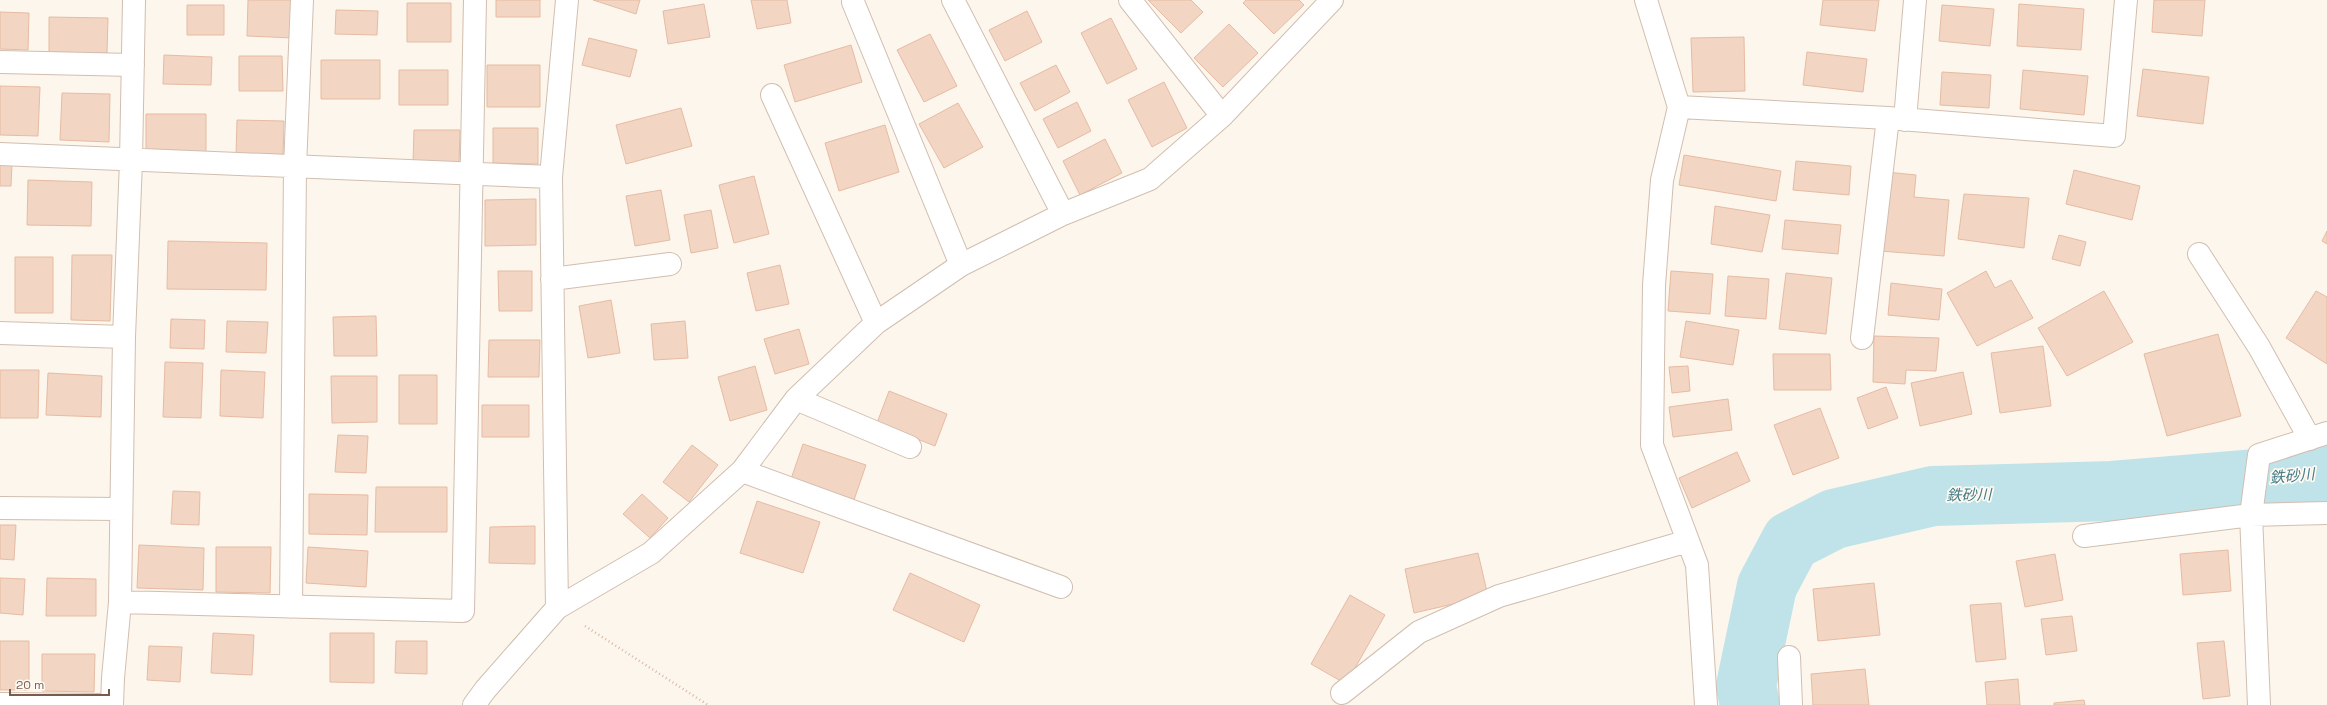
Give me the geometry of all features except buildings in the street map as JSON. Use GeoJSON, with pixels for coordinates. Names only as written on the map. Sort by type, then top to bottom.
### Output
{"type":"FeatureCollection","features":[{"type":"Feature","properties":{"kind":"street"},"geometry":{"type":"LineString","coordinates":[[112,705],[120,602],[124,337],[131,161],[134,0]]}},
{"type":"Feature","properties":{"kind":"street"},"geometry":{"type":"LineString","coordinates":[[290,607],[295,167],[302,0]]}},
{"type":"Feature","properties":{"kind":"street"},"geometry":{"type":"LineString","coordinates":[[120,602],[463,611],[475,0]]}},
{"type":"Feature","properties":{"kind":"street"},"geometry":{"type":"LineString","coordinates":[[557,608],[551,177],[567,0]]}},
{"type":"Feature","properties":{"kind":"street"},"geometry":{"type":"LineString","coordinates":[[953,0],[1063,214]]}},
{"type":"Feature","properties":{"kind":"street"},"geometry":{"type":"LineString","coordinates":[[1130,0],[1222,116]]}},
{"type":"Feature","properties":{"kind":"street"},"geometry":{"type":"LineString","coordinates":[[474,705],[485,690],[557,608],[651,553],[742,471],[796,399],[876,323],[961,265],[1063,214],[1150,179],[1222,116],[1332,0]]}},
{"type":"Feature","properties":{"kind":"street"},"geometry":{"type":"LineString","coordinates":[[1646,0],[1679,107],[1662,180],[1654,285],[1652,445],[1697,565],[1706,705]]}},
{"type":"Feature","properties":{"kind":"street"},"geometry":{"type":"LineString","coordinates":[[1862,338],[1915,0]]}},
{"type":"Feature","properties":{"kind":"street"},"geometry":{"type":"LineString","coordinates":[[1679,107],[1897,119],[2114,136],[2126,0]]}},
{"type":"Feature","properties":{"kind":"street"},"geometry":{"type":"LineString","coordinates":[[853,2],[961,265]]}},
{"type":"Feature","properties":{"kind":"street"},"geometry":{"type":"LineString","coordinates":[[0,62],[133,65]]}},
{"type":"Feature","properties":{"kind":"street"},"geometry":{"type":"LineString","coordinates":[[772,95],[876,323]]}},
{"type":"Feature","properties":{"kind":"street"},"geometry":{"type":"LineString","coordinates":[[0,154],[131,161],[551,177]]}},
{"type":"Feature","properties":{"kind":"street"},"geometry":{"type":"LineString","coordinates":[[2199,254],[2318,436],[2259,455],[2251,515],[2258,705]]}},
{"type":"Feature","properties":{"kind":"street"},"geometry":{"type":"LineString","coordinates":[[552,279],[670,264]]}},
{"type":"Feature","properties":{"kind":"street"},"geometry":{"type":"LineString","coordinates":[[0,333],[124,337]]}},
{"type":"Feature","properties":{"kind":"street"},"geometry":{"type":"LineString","coordinates":[[796,399],[910,447]]}},
{"type":"Feature","properties":{"kind":"street"},"geometry":{"type":"LineString","coordinates":[[742,471],[1061,587]]}},
{"type":"Feature","properties":{"kind":"street"},"geometry":{"type":"LineString","coordinates":[[0,508],[121,509]]}},
{"type":"Feature","properties":{"kind":"street"},"geometry":{"type":"LineString","coordinates":[[2084,536],[2251,515],[2327,513]]}},
{"type":"Feature","properties":{"kind":"street"},"geometry":{"type":"LineString","coordinates":[[1342,693],[1419,632],[1498,596],[1688,541]]}},
{"type":"Feature","properties":{"kind":"street"},"geometry":{"type":"LineString","coordinates":[[1789,657],[1790,705]]}},
{"type":"Feature","properties":{"kind":"street"},"geometry":{"type":"LineString","coordinates":[[0,704],[102,705]]}},
{"type":"Feature","properties":{"kind":"path"},"geometry":{"type":"LineString","coordinates":[[557,608],[708,705]]}},
{"type":"Feature","properties":{"kind":"waterway","name":"鉄砂川"},"geometry":{"type":"LineString","coordinates":[[1750,705],[1746,686],[1767,586],[1791,541],[1834,519],[1933,496],[2112,491],[2327,473]]}}]}
